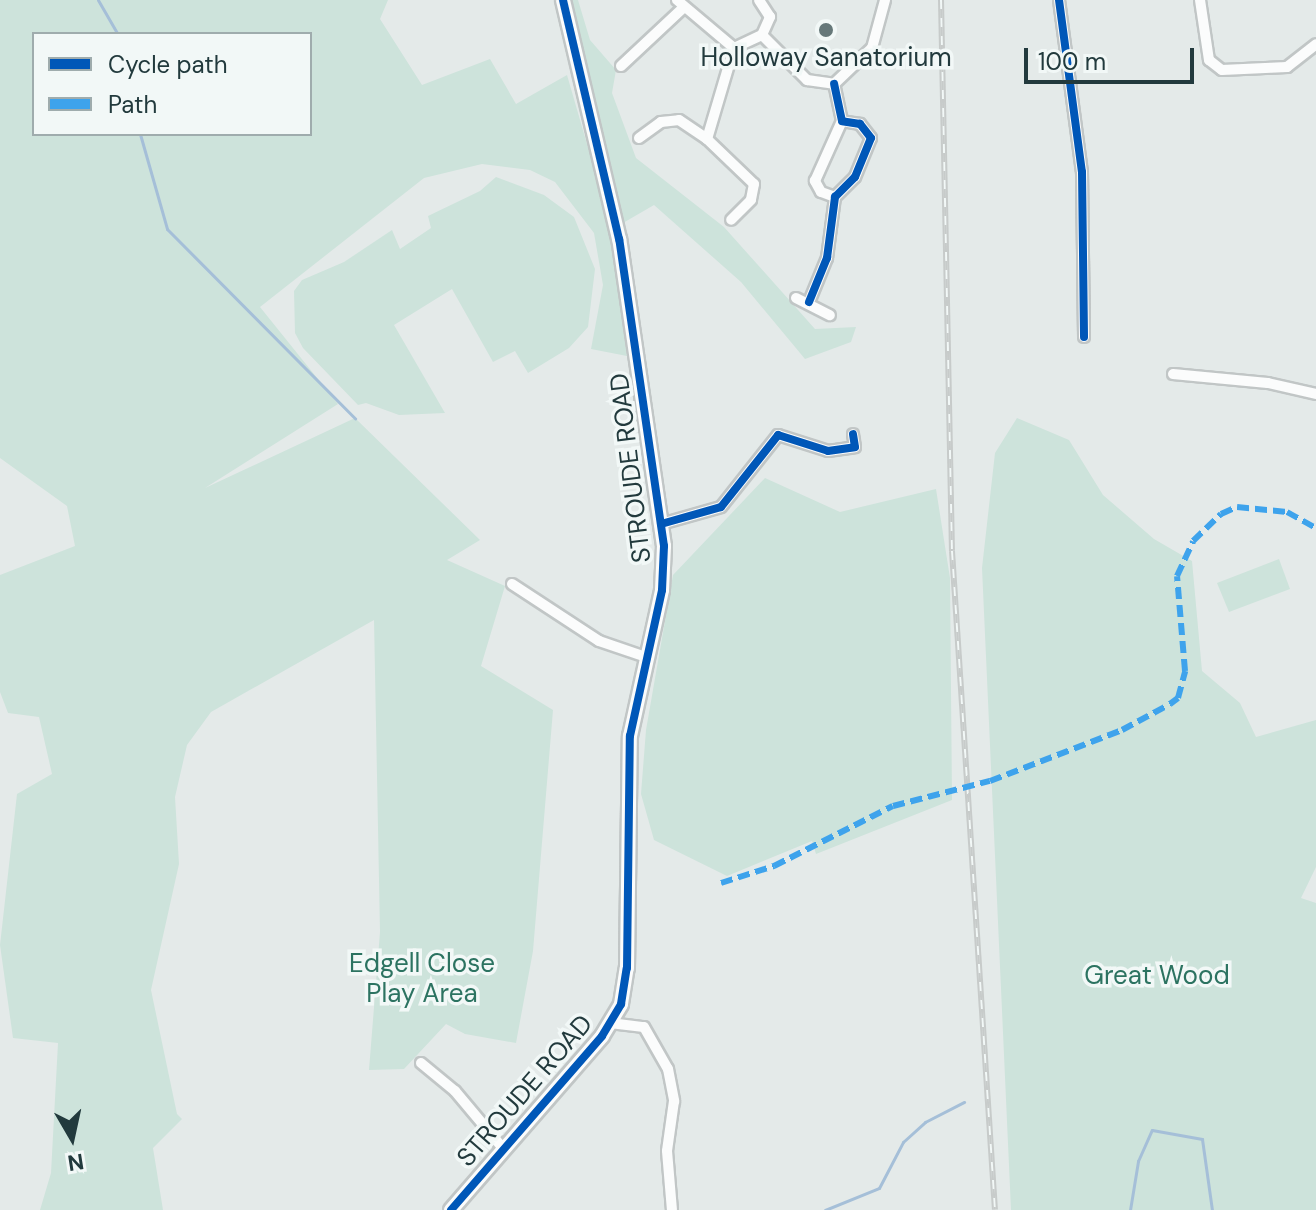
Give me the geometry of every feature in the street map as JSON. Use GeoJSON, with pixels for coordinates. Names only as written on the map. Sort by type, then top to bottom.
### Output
{"type":"FeatureCollection","features":[{"type":"Feature","properties":{"kind":"street","name":"STROUDE ROAD"},"geometry":{"type":"LineString","coordinates":[[451,1210],[610,1023],[621,1004],[628,946],[630,736],[662,590],[661,524],[619,239],[563,0]]}},
{"type":"Feature","properties":{"kind":"street"},"geometry":{"type":"LineString","coordinates":[[707,139],[734,48],[762,35],[770,17],[759,0]]}},
{"type":"Feature","properties":{"kind":"street"},"geometry":{"type":"LineString","coordinates":[[834,84],[872,48],[885,0]]}},
{"type":"Feature","properties":{"kind":"street"},"geometry":{"type":"LineString","coordinates":[[1059,0],[1082,172],[1084,337]]}},
{"type":"Feature","properties":{"kind":"street"},"geometry":{"type":"LineString","coordinates":[[1200,0],[1209,60],[1222,70],[1287,67],[1316,44]]}},
{"type":"Feature","properties":{"kind":"street"},"geometry":{"type":"LineString","coordinates":[[621,66],[681,4],[734,48]]}},
{"type":"Feature","properties":{"kind":"street"},"geometry":{"type":"LineString","coordinates":[[762,35],[807,80],[834,84]]}},
{"type":"Feature","properties":{"kind":"street"},"geometry":{"type":"LineString","coordinates":[[834,84],[842,121],[815,181],[821,192],[835,197]]}},
{"type":"Feature","properties":{"kind":"street"},"geometry":{"type":"LineString","coordinates":[[639,138],[661,122],[679,120],[707,139],[754,184],[751,200],[731,220]]}},
{"type":"Feature","properties":{"kind":"street"},"geometry":{"type":"LineString","coordinates":[[809,302],[827,258],[835,197],[855,177],[871,138],[860,124],[842,121]]}},
{"type":"Feature","properties":{"kind":"street"},"geometry":{"type":"LineString","coordinates":[[796,298],[830,315]]}},
{"type":"Feature","properties":{"kind":"street"},"geometry":{"type":"LineString","coordinates":[[1173,374],[1268,383],[1316,394]]}},
{"type":"Feature","properties":{"kind":"street"},"geometry":{"type":"LineString","coordinates":[[661,524],[721,507],[778,435],[828,451],[855,447],[853,434]]}},
{"type":"Feature","properties":{"kind":"street"},"geometry":{"type":"LineString","coordinates":[[512,584],[599,641],[646,657]]}},
{"type":"Feature","properties":{"kind":"street"},"geometry":{"type":"LineString","coordinates":[[621,1004],[648,1031],[668,1069],[674,1101],[667,1151],[672,1210]]}},
{"type":"Feature","properties":{"kind":"street"},"geometry":{"type":"LineString","coordinates":[[610,1023],[637,1023]]}},
{"type":"Feature","properties":{"kind":"street"},"geometry":{"type":"LineString","coordinates":[[421,1063],[455,1091],[502,1147]]}},
{"type":"Feature","properties":{"kind":"green space","name":"Edgell Close Play Area"},"geometry":{"type":"Polygon","coordinates":[[[0,0],[388,0],[380,19],[422,85],[490,59],[516,104],[567,75],[609,220],[627,356],[591,349],[603,285],[594,233],[555,182],[530,170],[482,164],[424,178],[260,307],[338,404],[205,488],[355,418],[480,540],[447,560],[505,586],[481,666],[553,710],[533,951],[516,1043],[465,1034],[446,1024],[404,1069],[369,1070],[380,932],[374,620],[211,712],[187,745],[175,797],[179,864],[151,990],[177,1114],[182,1119],[153,1148],[163,1210],[40,1210],[51,1173],[58,1043],[13,1038],[0,945],[17,794],[52,774],[39,717],[8,713],[0,692],[0,575],[75,546],[67,506],[0,458],[0,0]]]}},
{"type":"Feature","properties":{"kind":"green space"},"geometry":{"type":"Polygon","coordinates":[[[568,0],[578,0],[590,40],[616,70],[612,93],[636,158],[724,227],[815,329],[856,327],[851,342],[805,359],[741,282],[654,205],[623,223],[568,0]]]}},
{"type":"Feature","properties":{"kind":"green space"},"geometry":{"type":"Polygon","coordinates":[[[496,177],[544,195],[574,217],[595,269],[588,327],[569,348],[528,373],[515,351],[493,362],[452,289],[394,325],[445,413],[399,415],[366,403],[358,405],[303,348],[295,333],[294,291],[302,280],[344,262],[392,230],[400,249],[431,228],[428,216],[480,191],[496,177]]]}},
{"type":"Feature","properties":{"kind":"green space","name":"Great Wood"},"geometry":{"type":"Polygon","coordinates":[[[1017,418],[1069,440],[1103,495],[1154,539],[1192,561],[1202,671],[1240,703],[1256,737],[1316,720],[1316,867],[1301,898],[1316,903],[1316,1210],[1011,1210],[982,568],[995,453],[1017,418]]]}},
{"type":"Feature","properties":{"kind":"green space"},"geometry":{"type":"Polygon","coordinates":[[[765,478],[840,512],[936,489],[950,578],[952,800],[816,854],[812,841],[727,876],[654,840],[641,794],[646,730],[673,575],[765,478]]]}},
{"type":"Feature","properties":{"kind":"green space"},"geometry":{"type":"Polygon","coordinates":[[[1279,559],[1290,589],[1229,612],[1217,583],[1279,559]]]}},
{"type":"Feature","properties":{"kind":"waterway"},"geometry":{"type":"LineString","coordinates":[[98,0],[117,32]]}},
{"type":"Feature","properties":{"kind":"waterway"},"geometry":{"type":"LineString","coordinates":[[141,136],[167,229],[355,418]]}},
{"type":"Feature","properties":{"kind":"waterway"},"geometry":{"type":"LineString","coordinates":[[825,1210],[879,1188],[903,1142],[925,1122],[964,1102]]}},
{"type":"Feature","properties":{"kind":"waterway"},"geometry":{"type":"LineString","coordinates":[[1130,1210],[1138,1161],[1152,1130],[1202,1139],[1212,1210]]}},
{"type":"Feature","properties":{"kind":"railway"},"geometry":{"type":"LineString","coordinates":[[941,0],[952,551],[995,1210]]}},
{"type":"Feature","properties":{"kind":"marked path"},"geometry":{"type":"LineString","coordinates":[[721,883],[774,866],[893,806],[990,781],[1122,730],[1170,704],[1178,698],[1185,671],[1177,576],[1193,541],[1221,514],[1237,507],[1287,512],[1316,528]]}},
{"type":"Feature","properties":{"kind":"cycle path"},"geometry":{"type":"LineString","coordinates":[[451,1210],[602,1036],[621,1004],[627,968],[630,736],[662,590],[664,546],[619,239],[563,0]]}},
{"type":"Feature","properties":{"kind":"cycle path"},"geometry":{"type":"LineString","coordinates":[[1059,0],[1082,172],[1084,337]]}},
{"type":"Feature","properties":{"kind":"cycle path"},"geometry":{"type":"LineString","coordinates":[[809,302],[827,258],[835,197],[855,177],[871,138],[860,124],[842,121],[834,84]]}},
{"type":"Feature","properties":{"kind":"cycle path"},"geometry":{"type":"LineString","coordinates":[[661,524],[721,507],[778,435],[828,451],[855,447],[853,434]]}},
{"type":"Feature","properties":{"kind":"place","name":"Holloway Sanatorium"},"geometry":{"type":"Point","coordinates":[826,30]}}]}
